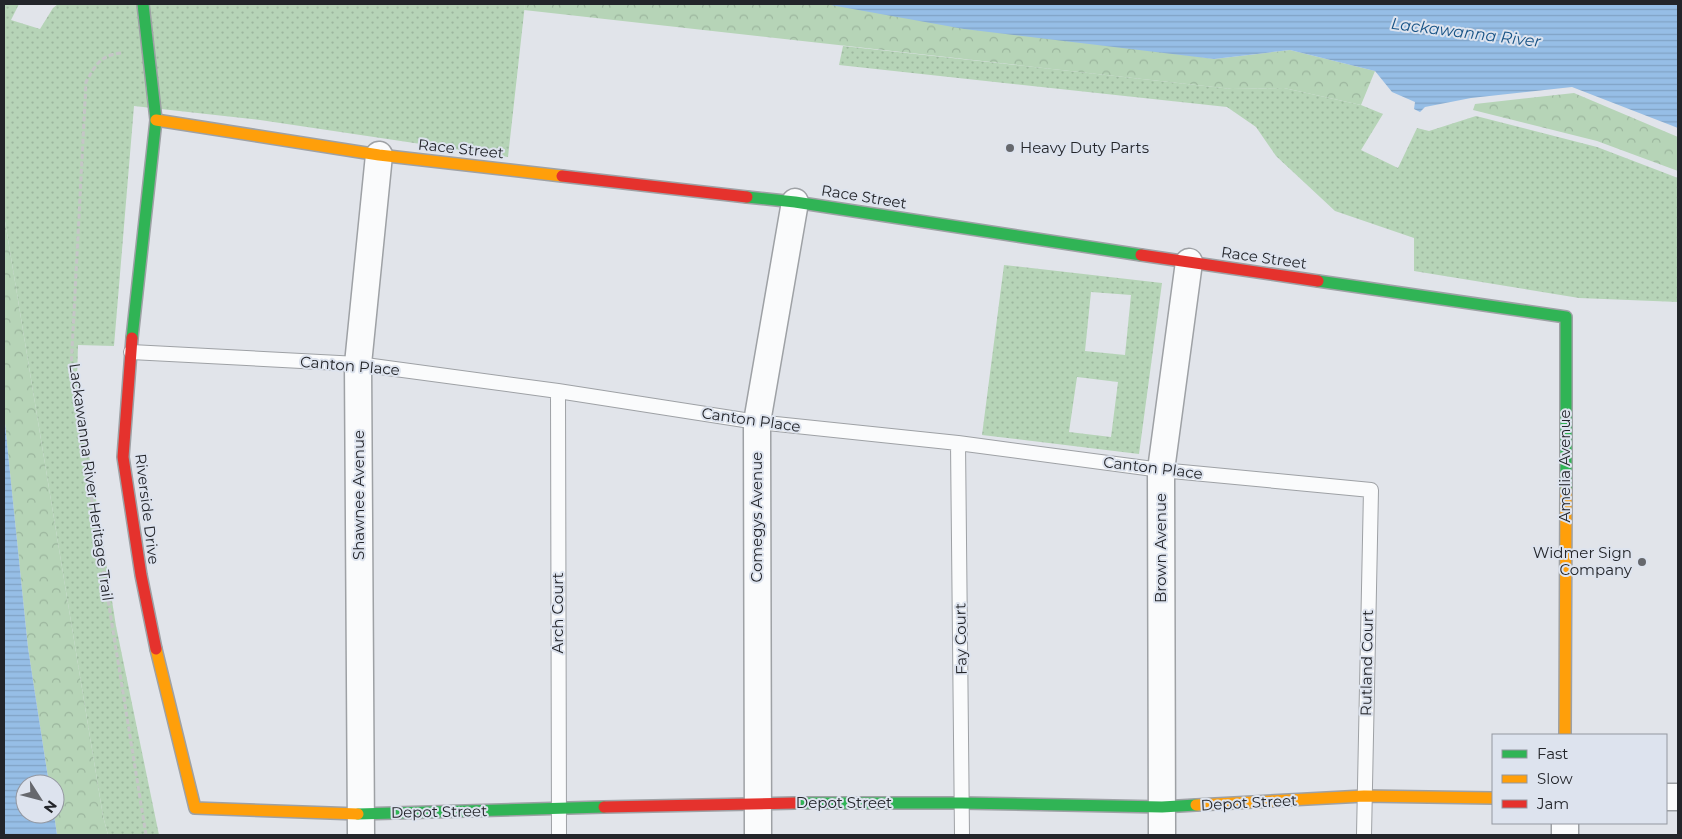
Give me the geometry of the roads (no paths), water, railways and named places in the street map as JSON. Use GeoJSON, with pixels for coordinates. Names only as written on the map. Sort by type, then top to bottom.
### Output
{"type":"FeatureCollection","features":[{"type":"Feature","properties":{"kind":"street","name":"Riverside Drive"},"geometry":{"type":"LineString","coordinates":[[143,4],[156,120],[123,457],[140,575],[158,661],[195,808]]}},
{"type":"Feature","properties":{"kind":"street","name":"Race Street"},"geometry":{"type":"LineString","coordinates":[[156,120],[379,155],[795,202],[1189,262],[1566,316]]}},
{"type":"Feature","properties":{"kind":"street","name":"Shawnee Avenue"},"geometry":{"type":"LineString","coordinates":[[361,824],[358,364],[379,155]]}},
{"type":"Feature","properties":{"kind":"street","name":"Comegys Avenue"},"geometry":{"type":"LineString","coordinates":[[758,835],[757,422],[795,202]]}},
{"type":"Feature","properties":{"kind":"street","name":"Brown Avenue"},"geometry":{"type":"LineString","coordinates":[[1162,835],[1161,470],[1189,262]]}},
{"type":"Feature","properties":{"kind":"street","name":"Amelia Avenue"},"geometry":{"type":"LineString","coordinates":[[1565,734],[1566,316]]}},
{"type":"Feature","properties":{"kind":"street","name":"Depot Street"},"geometry":{"type":"LineString","coordinates":[[195,808],[361,824],[558,809],[758,803],[1162,807],[1364,796],[1492,798]]}},
{"type":"Feature","properties":{"kind":"lane","name":"Canton Place"},"geometry":{"type":"LineString","coordinates":[[132,352],[358,364],[558,391],[757,422],[958,443],[1161,470],[1371,490]]}},
{"type":"Feature","properties":{"kind":"lane","name":"Arch Court"},"geometry":{"type":"LineString","coordinates":[[558,391],[558,835]]}},
{"type":"Feature","properties":{"kind":"lane","name":"Fay Court"},"geometry":{"type":"LineString","coordinates":[[958,443],[962,835]]}},
{"type":"Feature","properties":{"kind":"lane","name":"Rutland Court"},"geometry":{"type":"LineString","coordinates":[[1364,835],[1371,490]]}},
{"type":"Feature","properties":{"kind":"water","name":"Lackawanna River"},"geometry":{"type":"Polygon","coordinates":[[[825,4],[1678,4],[1678,128],[1572,87],[1471,98],[1425,107],[1420,112],[1414,109],[1415,102],[1392,92],[1375,71],[1290,50],[1214,59],[964,29],[825,4]]]}},
{"type":"Feature","properties":{"kind":"water"},"geometry":{"type":"Polygon","coordinates":[[[4,414],[28,648],[47,774],[15,774],[15,824],[55,824],[57,835],[4,835],[4,414]]]}},
{"type":"Feature","properties":{"kind":"place","name":"Heavy Duty Parts"},"geometry":{"type":"Point","coordinates":[1010,148]}},
{"type":"Feature","properties":{"kind":"place","name":"Widmer Sign Company"},"geometry":{"type":"Point","coordinates":[1642,562]}}]}
